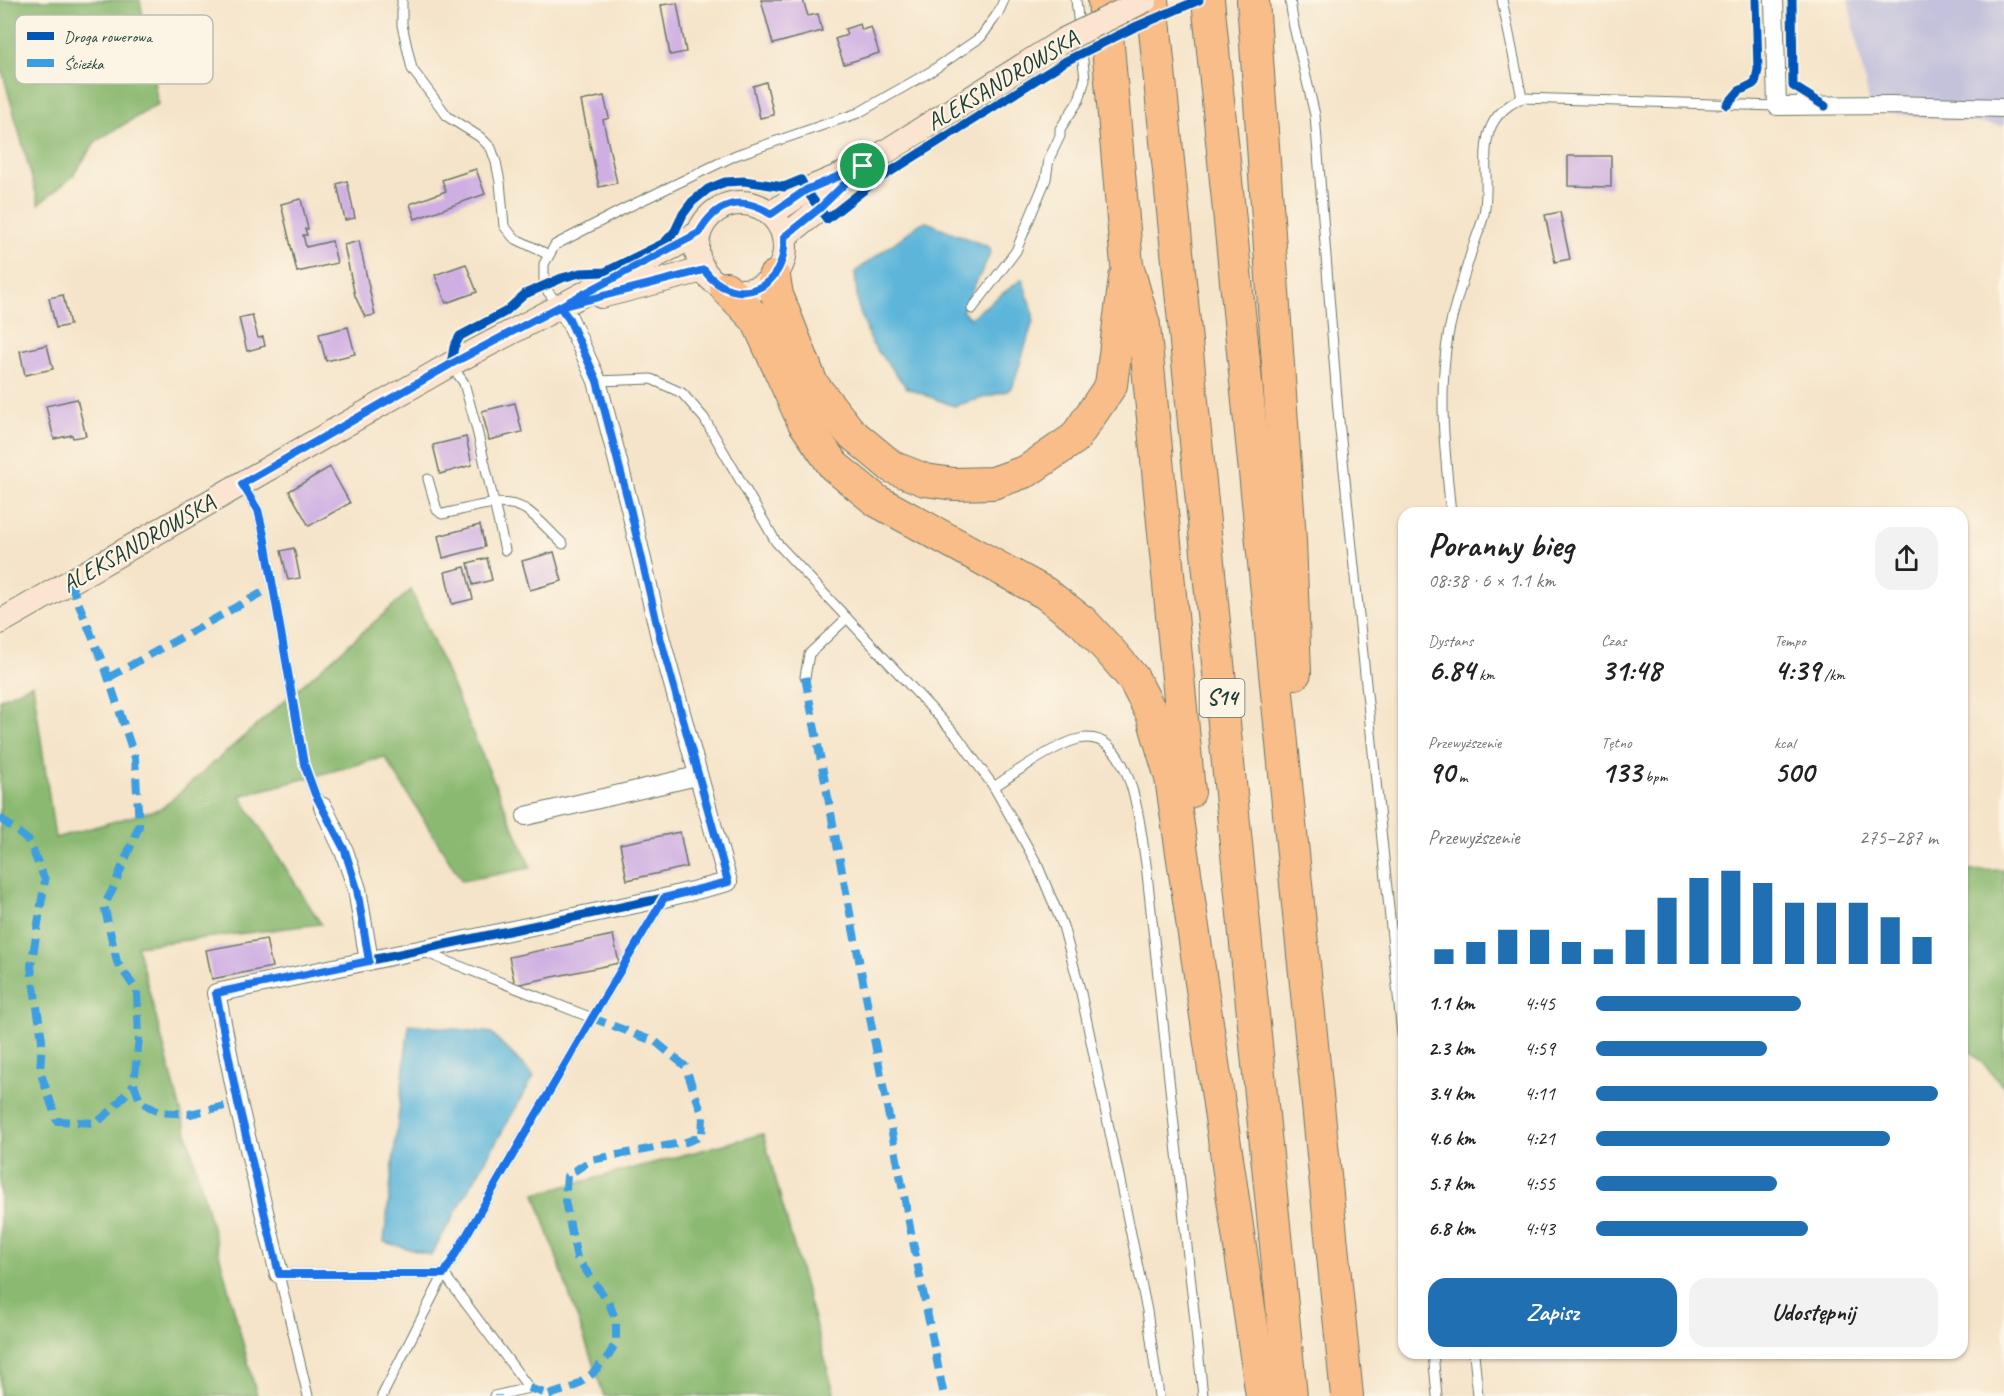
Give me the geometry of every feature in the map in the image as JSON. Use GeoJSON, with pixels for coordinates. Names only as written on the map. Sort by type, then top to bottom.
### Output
{"type":"FeatureCollection","features":[{"type":"Feature","properties":{"kind":"highway"},"geometry":{"type":"LineString","coordinates":[[1104,0],[1127,265],[1144,325],[1218,1096]]}},
{"type":"Feature","properties":{"kind":"highway","name":"S14"},"geometry":{"type":"LineString","coordinates":[[1152,0],[1291,1396]]}},
{"type":"Feature","properties":{"kind":"highway","name":"S14"},"geometry":{"type":"LineString","coordinates":[[1208,0],[1347,1396]]}},
{"type":"Feature","properties":{"kind":"highway"},"geometry":{"type":"LineString","coordinates":[[1255,7],[1290,540],[1296,677],[1297,884]]}},
{"type":"Feature","properties":{"kind":"highway"},"geometry":{"type":"LineString","coordinates":[[774,277],[777,295],[812,384],[850,432],[892,467],[925,480],[954,484],[993,483],[1027,471],[1075,438],[1111,385],[1127,265]]}},
{"type":"Feature","properties":{"kind":"highway"},"geometry":{"type":"LineString","coordinates":[[715,279],[757,320],[803,421],[834,466],[877,501],[1045,593],[1083,622],[1133,678],[1152,714],[1171,778],[1262,1396]]}},
{"type":"Feature","properties":{"kind":"main road","name":"ALEKSANDROWSKA"},"geometry":{"type":"LineString","coordinates":[[771,214],[806,190],[863,166],[1064,40],[1145,0]]}},
{"type":"Feature","properties":{"kind":"main road","name":"ALEKSANDROWSKA"},"geometry":{"type":"LineString","coordinates":[[784,237],[820,208],[863,166]]}},
{"type":"Feature","properties":{"kind":"main road"},"geometry":{"type":"LineString","coordinates":[[744,203],[758,206],[771,214],[779,224],[784,237],[785,251],[782,265],[774,277],[764,285],[752,290],[739,291],[715,279],[699,258],[697,246],[699,233],[706,220],[716,210],[730,204],[744,203]]}},
{"type":"Feature","properties":{"kind":"main road","name":"ALEKSANDROWSKA"},"geometry":{"type":"LineString","coordinates":[[0,622],[451,364],[699,233]]}},
{"type":"Feature","properties":{"kind":"main road","name":"ALEKSANDROWSKA"},"geometry":{"type":"LineString","coordinates":[[560,307],[715,279]]}},
{"type":"Feature","properties":{"kind":"street"},"geometry":{"type":"LineString","coordinates":[[1774,0],[1777,106],[1890,105],[2004,108]]}},
{"type":"Feature","properties":{"kind":"street"},"geometry":{"type":"LineString","coordinates":[[279,1274],[238,1103],[216,993],[664,898],[728,882],[652,607],[630,508],[597,381],[569,319],[560,307]]}},
{"type":"Feature","properties":{"kind":"street"},"geometry":{"type":"LineString","coordinates":[[526,816],[697,776]]}},
{"type":"Feature","properties":{"kind":"street"},"geometry":{"type":"LineString","coordinates":[[323,807],[345,851],[357,889],[369,961]]}},
{"type":"Feature","properties":{"kind":"lane"},"geometry":{"type":"LineString","coordinates":[[402,0],[402,24],[412,69],[448,117],[480,137],[491,148],[500,182],[504,226],[514,238],[549,255]]}},
{"type":"Feature","properties":{"kind":"lane"},"geometry":{"type":"LineString","coordinates":[[560,307],[544,287],[544,264],[555,245],[574,233],[736,155],[858,113],[930,72],[981,37],[1004,0]]}},
{"type":"Feature","properties":{"kind":"lane"},"geometry":{"type":"LineString","coordinates":[[972,309],[1016,250],[1046,180],[1049,159],[1060,136],[1060,129],[1079,100],[1085,79],[1076,0]]}},
{"type":"Feature","properties":{"kind":"lane"},"geometry":{"type":"LineString","coordinates":[[1290,0],[1294,27],[1315,115],[1338,411],[1398,996]]}},
{"type":"Feature","properties":{"kind":"lane"},"geometry":{"type":"LineString","coordinates":[[1502,0],[1522,98]]}},
{"type":"Feature","properties":{"kind":"lane"},"geometry":{"type":"LineString","coordinates":[[1450,507],[1444,446],[1444,383],[1448,336],[1484,214],[1486,144],[1493,120],[1508,105],[1522,98],[1777,106]]}},
{"type":"Feature","properties":{"kind":"lane"},"geometry":{"type":"LineString","coordinates":[[451,364],[464,383],[505,550]]}},
{"type":"Feature","properties":{"kind":"lane"},"geometry":{"type":"LineString","coordinates":[[597,381],[651,379],[682,393],[704,418],[776,542],[957,736],[994,787],[1037,864],[1063,926],[1081,993],[1147,1311],[1159,1396]]}},
{"type":"Feature","properties":{"kind":"lane"},"geometry":{"type":"LineString","coordinates":[[428,479],[437,510],[442,514],[500,502],[524,508],[563,544]]}},
{"type":"Feature","properties":{"kind":"lane"},"geometry":{"type":"LineString","coordinates":[[242,484],[261,519],[304,764],[315,794],[323,807]]}},
{"type":"Feature","properties":{"kind":"lane"},"geometry":{"type":"LineString","coordinates":[[806,677],[809,654],[847,618]]}},
{"type":"Feature","properties":{"kind":"lane"},"geometry":{"type":"LineString","coordinates":[[994,787],[1022,768],[1079,739],[1096,739],[1115,751],[1126,770],[1138,814],[1146,864],[1203,1396]]}},
{"type":"Feature","properties":{"kind":"lane"},"geometry":{"type":"LineString","coordinates":[[382,1396],[444,1274],[664,898]]}},
{"type":"Feature","properties":{"kind":"lane"},"geometry":{"type":"LineString","coordinates":[[419,950],[592,1018]]}},
{"type":"Feature","properties":{"kind":"lane"},"geometry":{"type":"LineString","coordinates":[[308,1396],[279,1274],[444,1274]]}},
{"type":"Feature","properties":{"kind":"lane"},"geometry":{"type":"LineString","coordinates":[[444,1274],[530,1388],[495,1396]]}},
{"type":"Feature","properties":{"kind":"lane"},"geometry":{"type":"LineString","coordinates":[[1434,1359],[1437,1396]]}},
{"type":"Feature","properties":{"kind":"lane"},"geometry":{"type":"LineString","coordinates":[[1475,1359],[1478,1396]]}},
{"type":"Feature","properties":{"kind":"shaded area"},"geometry":{"type":"Polygon","coordinates":[[[1848,0],[2004,0],[2004,126],[1871,111],[1848,0]]]}},
{"type":"Feature","properties":{"kind":"green space"},"geometry":{"type":"Polygon","coordinates":[[[0,0],[140,0],[143,15],[15,15],[15,84],[155,84],[158,104],[96,141],[72,177],[39,204],[0,63],[0,0]]]}},
{"type":"Feature","properties":{"kind":"green space"},"geometry":{"type":"Polygon","coordinates":[[[411,590],[531,868],[462,881],[385,757],[240,796],[321,924],[137,946],[257,1396],[0,1396],[0,699],[33,684],[55,838],[162,808],[411,590]]]}},
{"type":"Feature","properties":{"kind":"green space"},"geometry":{"type":"Polygon","coordinates":[[[2004,870],[2004,1086],[1968,1048],[1968,871],[2004,870]]]}},
{"type":"Feature","properties":{"kind":"green space"},"geometry":{"type":"Polygon","coordinates":[[[763,1134],[835,1396],[604,1396],[535,1194],[763,1134]]]}},
{"type":"Feature","properties":{"kind":"water"},"geometry":{"type":"Polygon","coordinates":[[[926,222],[989,247],[991,252],[962,311],[970,318],[1022,279],[1033,312],[1033,321],[1013,386],[1007,391],[954,406],[907,388],[872,344],[858,306],[855,272],[921,223],[926,222]]]}},
{"type":"Feature","properties":{"kind":"water"},"geometry":{"type":"Polygon","coordinates":[[[409,1024],[491,1033],[534,1076],[431,1255],[384,1242],[409,1024]]]}},
{"type":"Feature","properties":{"kind":"building"},"geometry":{"type":"Polygon","coordinates":[[[761,0],[803,0],[808,16],[818,14],[822,31],[773,44],[761,0]]]}},
{"type":"Feature","properties":{"kind":"building"},"geometry":{"type":"Polygon","coordinates":[[[677,3],[686,52],[670,55],[661,5],[677,3]]]}},
{"type":"Feature","properties":{"kind":"building"},"geometry":{"type":"Polygon","coordinates":[[[860,24],[862,30],[871,27],[879,53],[844,64],[835,39],[847,35],[845,29],[860,24]]]}},
{"type":"Feature","properties":{"kind":"building"},"geometry":{"type":"Polygon","coordinates":[[[766,82],[774,115],[760,118],[753,86],[766,82]]]}},
{"type":"Feature","properties":{"kind":"building"},"geometry":{"type":"Polygon","coordinates":[[[604,96],[609,118],[603,120],[617,183],[599,187],[581,101],[604,96]]]}},
{"type":"Feature","properties":{"kind":"building"},"geometry":{"type":"Polygon","coordinates":[[[1568,156],[1611,156],[1611,187],[1568,186],[1568,156]]]}},
{"type":"Feature","properties":{"kind":"building"},"geometry":{"type":"Polygon","coordinates":[[[476,169],[485,194],[415,219],[410,204],[446,191],[442,180],[476,169]]]}},
{"type":"Feature","properties":{"kind":"building"},"geometry":{"type":"Polygon","coordinates":[[[347,181],[355,218],[345,220],[337,184],[347,181]]]}},
{"type":"Feature","properties":{"kind":"building"},"geometry":{"type":"Polygon","coordinates":[[[301,199],[308,229],[305,229],[307,235],[303,235],[306,247],[332,241],[337,263],[297,272],[281,204],[301,199]]]}},
{"type":"Feature","properties":{"kind":"building"},"geometry":{"type":"Polygon","coordinates":[[[1560,212],[1570,259],[1555,262],[1545,215],[1560,212]]]}},
{"type":"Feature","properties":{"kind":"building"},"geometry":{"type":"Polygon","coordinates":[[[359,241],[375,315],[365,317],[355,296],[344,245],[359,241]]]}},
{"type":"Feature","properties":{"kind":"building"},"geometry":{"type":"Polygon","coordinates":[[[466,264],[477,292],[446,303],[435,275],[466,264]]]}},
{"type":"Feature","properties":{"kind":"building"},"geometry":{"type":"Polygon","coordinates":[[[63,295],[70,325],[56,328],[49,298],[63,295]]]}},
{"type":"Feature","properties":{"kind":"building"},"geometry":{"type":"Polygon","coordinates":[[[252,315],[258,338],[263,337],[265,346],[247,351],[239,318],[252,315]]]}},
{"type":"Feature","properties":{"kind":"building"},"geometry":{"type":"Polygon","coordinates":[[[348,327],[355,354],[326,361],[319,334],[348,327]]]}},
{"type":"Feature","properties":{"kind":"building"},"geometry":{"type":"Polygon","coordinates":[[[47,345],[53,369],[25,375],[20,351],[47,345]]]}},
{"type":"Feature","properties":{"kind":"building"},"geometry":{"type":"Polygon","coordinates":[[[77,399],[86,436],[73,438],[72,435],[54,439],[46,406],[77,399]]]}},
{"type":"Feature","properties":{"kind":"building"},"geometry":{"type":"Polygon","coordinates":[[[515,403],[522,432],[489,440],[482,411],[515,403]]]}},
{"type":"Feature","properties":{"kind":"building"},"geometry":{"type":"Polygon","coordinates":[[[466,437],[472,465],[440,474],[433,445],[466,437]]]}},
{"type":"Feature","properties":{"kind":"building"},"geometry":{"type":"Polygon","coordinates":[[[330,467],[350,503],[309,526],[289,491],[330,467]]]}},
{"type":"Feature","properties":{"kind":"building"},"geometry":{"type":"Polygon","coordinates":[[[480,525],[485,547],[443,558],[438,536],[480,525]]]}},
{"type":"Feature","properties":{"kind":"building"},"geometry":{"type":"Polygon","coordinates":[[[294,548],[300,578],[288,580],[281,551],[294,548]]]}},
{"type":"Feature","properties":{"kind":"building"},"geometry":{"type":"Polygon","coordinates":[[[554,552],[562,581],[530,590],[522,561],[554,552]]]}},
{"type":"Feature","properties":{"kind":"building"},"geometry":{"type":"Polygon","coordinates":[[[487,558],[492,580],[473,585],[468,563],[487,558]]]}},
{"type":"Feature","properties":{"kind":"building"},"geometry":{"type":"Polygon","coordinates":[[[465,567],[473,599],[452,604],[445,572],[465,567]]]}},
{"type":"Feature","properties":{"kind":"building"},"geometry":{"type":"Polygon","coordinates":[[[680,832],[687,867],[627,880],[620,844],[680,832]]]}},
{"type":"Feature","properties":{"kind":"building"},"geometry":{"type":"Polygon","coordinates":[[[613,935],[619,963],[515,985],[509,957],[613,935]]]}},
{"type":"Feature","properties":{"kind":"building"},"geometry":{"type":"Polygon","coordinates":[[[266,939],[272,967],[212,979],[206,950],[266,939]]]}},
{"type":"Feature","properties":{"kind":"marked path"},"geometry":{"type":"LineString","coordinates":[[70,582],[106,671],[135,758],[139,826],[104,905],[117,962],[137,991],[139,1038],[134,1084],[140,1101],[158,1112],[190,1114],[238,1103]]}},
{"type":"Feature","properties":{"kind":"marked path"},"geometry":{"type":"LineString","coordinates":[[108,678],[274,586]]}},
{"type":"Feature","properties":{"kind":"marked path"},"geometry":{"type":"LineString","coordinates":[[805,677],[944,1396]]}},
{"type":"Feature","properties":{"kind":"marked path"},"geometry":{"type":"LineString","coordinates":[[0,818],[29,841],[45,880],[31,967],[42,1040],[40,1071],[57,1121],[96,1123],[113,1109],[134,1084]]}},
{"type":"Feature","properties":{"kind":"marked path"},"geometry":{"type":"LineString","coordinates":[[549,1395],[574,1387],[592,1374],[609,1355],[616,1342],[616,1321],[609,1303],[577,1258],[565,1201],[567,1176],[591,1160],[686,1142],[702,1136],[703,1116],[685,1066],[656,1042],[592,1018]]}},
{"type":"Feature","properties":{"kind":"marked path"},"geometry":{"type":"LineString","coordinates":[[529,1388],[553,1396]]}},
{"type":"Feature","properties":{"kind":"cycle path"},"geometry":{"type":"LineString","coordinates":[[451,364],[454,347],[460,336],[505,312],[525,294],[580,273],[605,272],[664,243],[675,231],[692,202],[708,189],[725,182],[744,181],[784,187],[801,180],[827,219],[874,182],[1066,61],[1135,27],[1199,0]]}},
{"type":"Feature","properties":{"kind":"cycle path"},"geometry":{"type":"LineString","coordinates":[[1727,105],[1739,91],[1755,83],[1758,70],[1756,0]]}},
{"type":"Feature","properties":{"kind":"cycle path"},"geometry":{"type":"LineString","coordinates":[[1792,0],[1793,86],[1825,106]]}},
{"type":"Feature","properties":{"kind":"cycle path"},"geometry":{"type":"LineString","coordinates":[[279,1274],[238,1103],[216,993],[664,898],[728,882],[660,637],[597,381],[569,319],[560,307]]}},
{"type":"Feature","properties":{"kind":"route"},"geometry":{"type":"LineString","coordinates":[[863,166],[820,208],[784,237],[785,251],[782,265],[774,277],[764,285],[752,290],[739,291],[726,288],[717,284],[704,270],[560,307],[569,319],[580,348],[597,381],[660,637],[728,882],[664,898],[444,1274],[279,1274],[238,1103],[216,993],[369,961],[357,889],[345,851],[315,794],[304,764],[271,566],[258,510],[242,484],[451,364],[699,233],[706,220],[716,210],[730,204],[744,203],[758,206],[771,214],[806,190],[863,166]]}}]}
